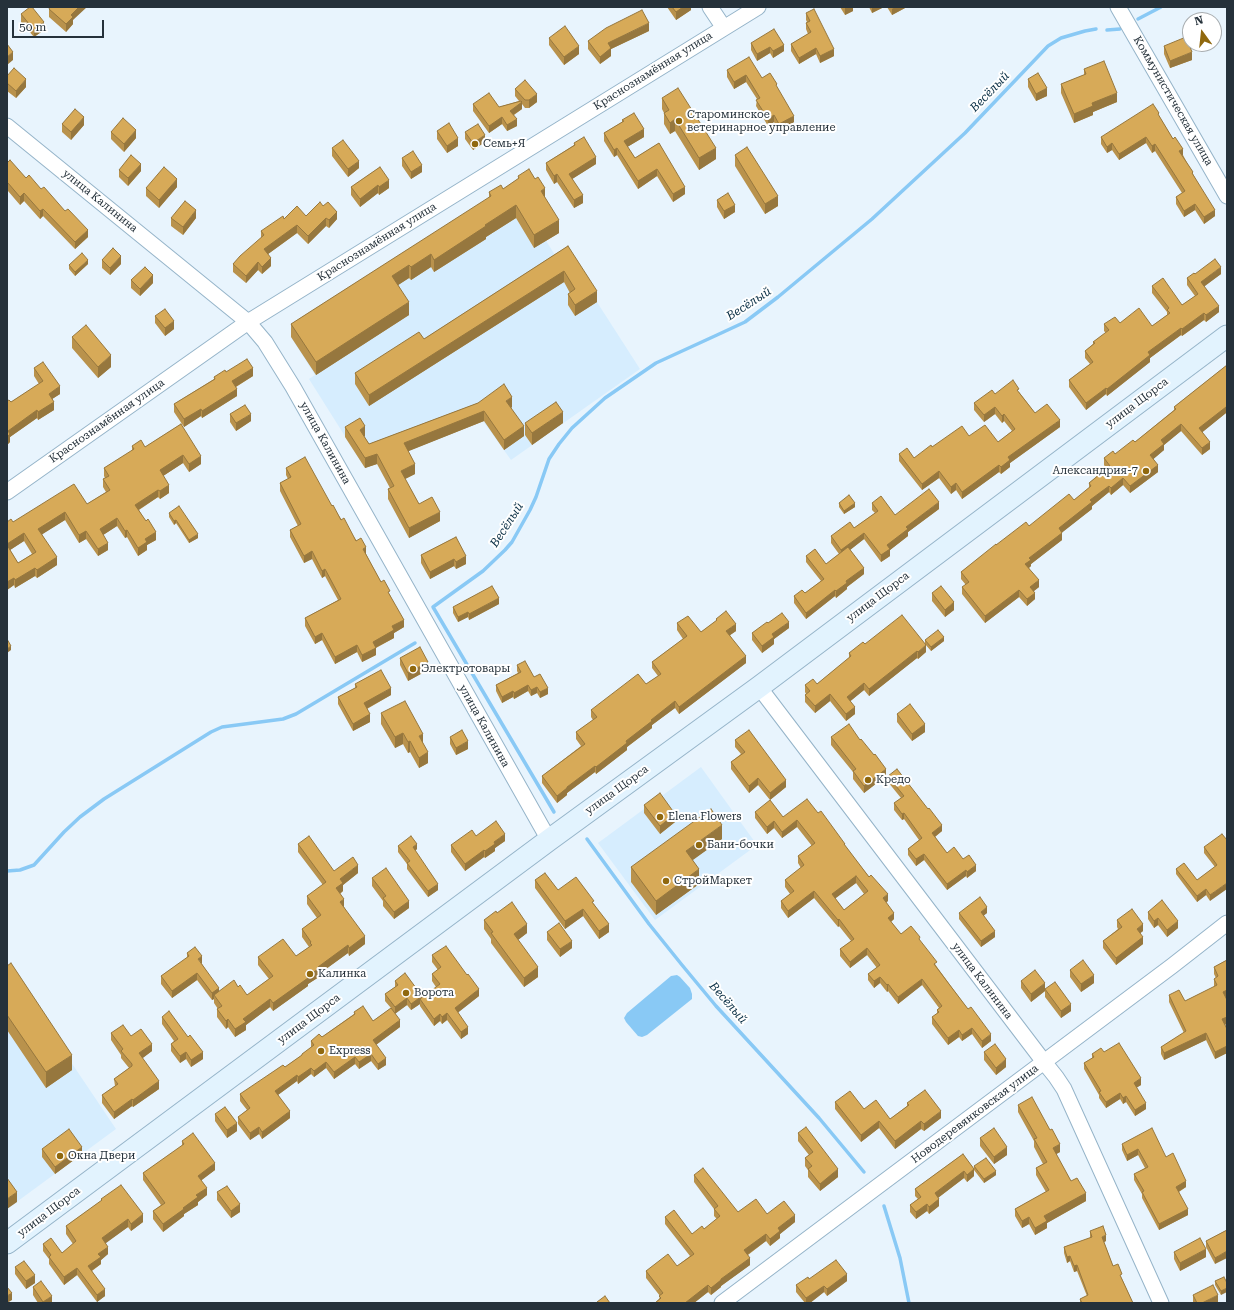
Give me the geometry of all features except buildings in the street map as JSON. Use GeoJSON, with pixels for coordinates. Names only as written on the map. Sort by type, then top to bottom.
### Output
{"type":"FeatureCollection","features":[{"type":"Feature","properties":{"kind":"main road","name":"улица Щорса"},"geometry":{"type":"LineString","coordinates":[[7,1243],[549,840],[759,687],[1227,336]]}},
{"type":"Feature","properties":{"kind":"street"},"geometry":{"type":"LineString","coordinates":[[710,7],[724,28]]}},
{"type":"Feature","properties":{"kind":"street","name":"Краснознамённая улица"},"geometry":{"type":"LineString","coordinates":[[7,492],[248,322],[758,7]]}},
{"type":"Feature","properties":{"kind":"street","name":"Коммунистическая улица"},"geometry":{"type":"LineString","coordinates":[[1118,7],[1227,196]]}},
{"type":"Feature","properties":{"kind":"street","name":"улица Калинина"},"geometry":{"type":"LineString","coordinates":[[7,126],[248,322],[265,342],[293,387],[549,840]]}},
{"type":"Feature","properties":{"kind":"street","name":"улица Калинина"},"geometry":{"type":"LineString","coordinates":[[759,687],[1064,1089],[1160,1303]]}},
{"type":"Feature","properties":{"kind":"street","name":"Новодеревянковская улица"},"geometry":{"type":"LineString","coordinates":[[722,1303],[1172,966],[1227,923]]}},
{"type":"Feature","properties":{"kind":"shaded area"},"geometry":{"type":"Polygon","coordinates":[[[516,193],[560,263],[568,257],[640,369],[511,460],[483,421],[365,468],[309,379],[315,375],[291,337],[516,193]]]}},
{"type":"Feature","properties":{"kind":"shaded area"},"geometry":{"type":"Polygon","coordinates":[[[701,767],[757,845],[655,920],[598,843],[701,767]]]}},
{"type":"Feature","properties":{"kind":"shaded area"},"geometry":{"type":"Polygon","coordinates":[[[7,967],[116,1129],[7,1209],[7,967]]]}},
{"type":"Feature","properties":{"kind":"water"},"geometry":{"type":"Polygon","coordinates":[[[677,975],[690,988],[692,999],[647,1035],[642,1037],[638,1036],[624,1018],[627,1013],[671,976],[677,975]]]}},
{"type":"Feature","properties":{"kind":"waterway","name":"Весёлый"},"geometry":{"type":"LineString","coordinates":[[1138,19],[1161,7]]}},
{"type":"Feature","properties":{"kind":"waterway","name":"Весёлый"},"geometry":{"type":"LineString","coordinates":[[554,812],[433,607],[483,571],[512,542],[536,497],[549,459],[572,428],[605,398],[656,363],[745,322],[778,297],[872,219],[965,133],[1048,46],[1061,38],[1096,29]]}},
{"type":"Feature","properties":{"kind":"waterway","name":"Весёлый"},"geometry":{"type":"LineString","coordinates":[[1107,30],[1120,29]]}},
{"type":"Feature","properties":{"kind":"waterway"},"geometry":{"type":"LineString","coordinates":[[7,871],[20,870],[34,865],[80,817],[104,799],[211,732],[222,727],[283,719],[296,714],[415,643]]}},
{"type":"Feature","properties":{"kind":"waterway","name":"Весёлый"},"geometry":{"type":"LineString","coordinates":[[587,839],[649,924],[716,1006],[819,1118],[864,1172]]}},
{"type":"Feature","properties":{"kind":"waterway","name":"Весёлый"},"geometry":{"type":"LineString","coordinates":[[884,1206],[900,1258],[909,1303]]}},
{"type":"Feature","properties":{"kind":"place","name":"Староминское ветеринарное управление"},"geometry":{"type":"Point","coordinates":[679,121]}},
{"type":"Feature","properties":{"kind":"place","name":"Семь+Я"},"geometry":{"type":"Point","coordinates":[475,144]}},
{"type":"Feature","properties":{"kind":"place","name":"Александрия-7"},"geometry":{"type":"Point","coordinates":[1146,471]}},
{"type":"Feature","properties":{"kind":"place","name":"Электротовары"},"geometry":{"type":"Point","coordinates":[413,669]}},
{"type":"Feature","properties":{"kind":"place","name":"Кредо"},"geometry":{"type":"Point","coordinates":[868,780]}},
{"type":"Feature","properties":{"kind":"place","name":"Elena Flowers"},"geometry":{"type":"Point","coordinates":[660,817]}},
{"type":"Feature","properties":{"kind":"place","name":"Бани-бочки"},"geometry":{"type":"Point","coordinates":[699,845]}},
{"type":"Feature","properties":{"kind":"place","name":"СтройМаркет"},"geometry":{"type":"Point","coordinates":[666,881]}},
{"type":"Feature","properties":{"kind":"place","name":"Калинка"},"geometry":{"type":"Point","coordinates":[310,974]}},
{"type":"Feature","properties":{"kind":"place","name":"Ворота"},"geometry":{"type":"Point","coordinates":[406,993]}},
{"type":"Feature","properties":{"kind":"place","name":"Express"},"geometry":{"type":"Point","coordinates":[321,1051]}},
{"type":"Feature","properties":{"kind":"place","name":"Окна Двери"},"geometry":{"type":"Point","coordinates":[60,1156]}}]}
